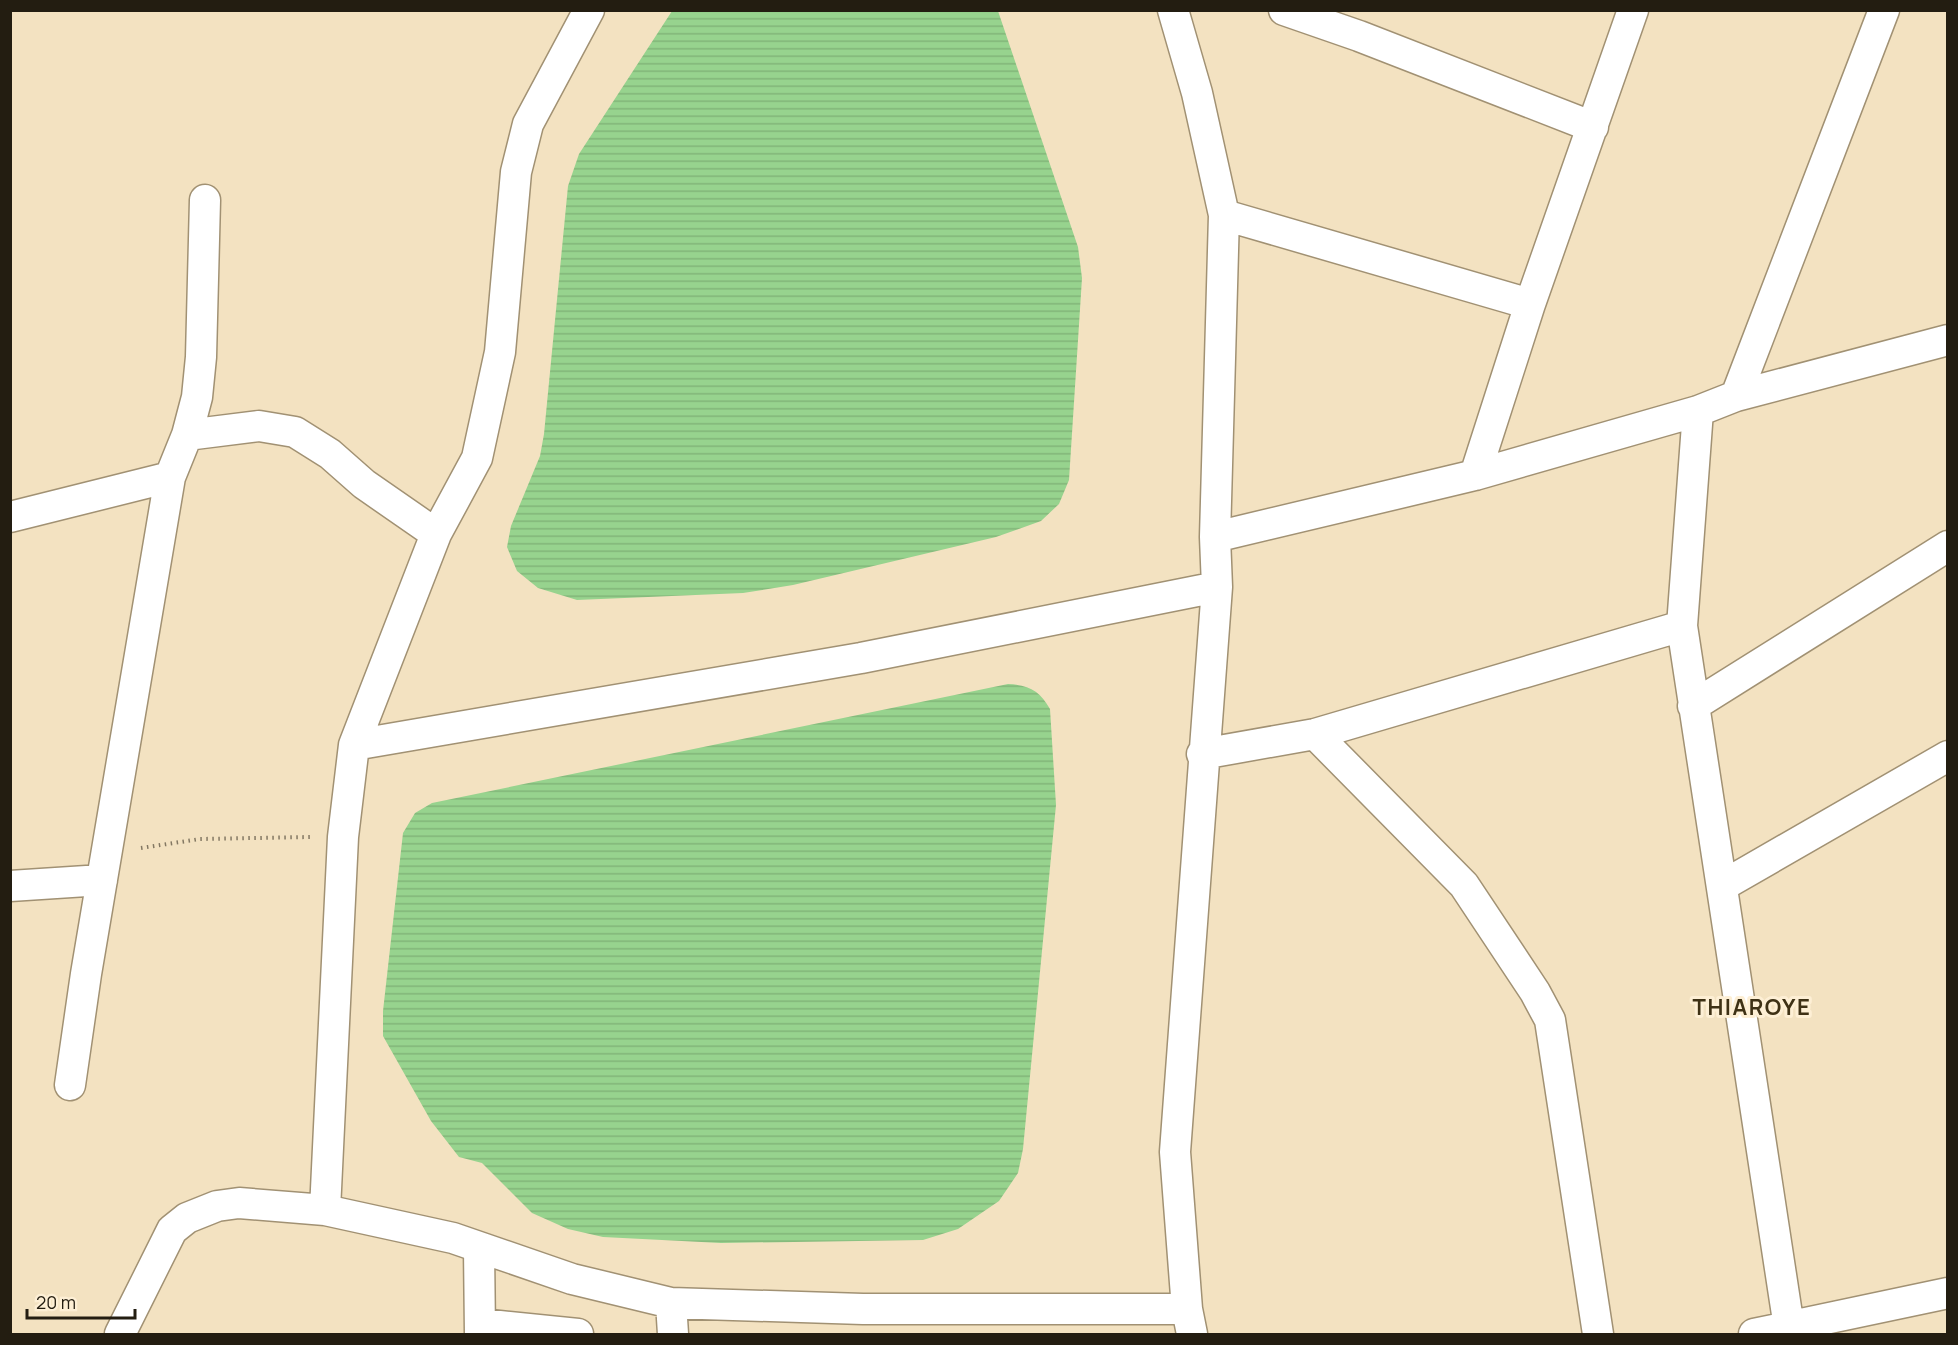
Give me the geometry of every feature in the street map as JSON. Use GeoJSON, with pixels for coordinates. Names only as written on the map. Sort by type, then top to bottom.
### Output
{"type":"FeatureCollection","features":[{"type":"Feature","properties":{"kind":"street"},"geometry":{"type":"LineString","coordinates":[[325,1210],[343,837],[354,745],[436,534],[477,458],[500,352],[516,172],[528,124],[589,10]]}},
{"type":"Feature","properties":{"kind":"street"},"geometry":{"type":"LineString","coordinates":[[120,1335],[172,1230],[187,1218],[217,1206],[239,1203],[325,1210],[430,1232],[572,1280],[671,1303],[1189,1322],[1175,1152],[1202,754],[1216,587],[1215,537],[1224,215],[1197,93],[1173,10]]}},
{"type":"Feature","properties":{"kind":"street"},"geometry":{"type":"LineString","coordinates":[[1284,10],[1359,36],[1593,127]]}},
{"type":"Feature","properties":{"kind":"street"},"geometry":{"type":"LineString","coordinates":[[1736,396],[1884,10]]}},
{"type":"Feature","properties":{"kind":"street"},"geometry":{"type":"LineString","coordinates":[[1475,476],[1530,304],[1593,127],[1626,12]]}},
{"type":"Feature","properties":{"kind":"street"},"geometry":{"type":"LineString","coordinates":[[70,1085],[170,477],[187,435],[197,396],[201,357],[205,200]]}},
{"type":"Feature","properties":{"kind":"street"},"geometry":{"type":"LineString","coordinates":[[1224,215],[1530,304]]}},
{"type":"Feature","properties":{"kind":"street"},"geometry":{"type":"LineString","coordinates":[[1215,537],[1475,476],[1698,411],[1736,396],[1947,340]]}},
{"type":"Feature","properties":{"kind":"street"},"geometry":{"type":"LineString","coordinates":[[1698,411],[1682,626],[1789,1330]]}},
{"type":"Feature","properties":{"kind":"street"},"geometry":{"type":"LineString","coordinates":[[187,435],[259,426],[295,432],[330,453],[364,484],[436,534]]}},
{"type":"Feature","properties":{"kind":"street"},"geometry":{"type":"LineString","coordinates":[[10,517],[170,477]]}},
{"type":"Feature","properties":{"kind":"street"},"geometry":{"type":"LineString","coordinates":[[1693,706],[1947,546]]}},
{"type":"Feature","properties":{"kind":"street"},"geometry":{"type":"LineString","coordinates":[[354,745],[861,658],[1216,587]]}},
{"type":"Feature","properties":{"kind":"street"},"geometry":{"type":"LineString","coordinates":[[1202,754],[1315,734],[1682,626]]}},
{"type":"Feature","properties":{"kind":"street"},"geometry":{"type":"LineString","coordinates":[[1315,734],[1464,885],[1535,992],[1550,1020],[1598,1335]]}},
{"type":"Feature","properties":{"kind":"street"},"geometry":{"type":"LineString","coordinates":[[1722,886],[1947,756]]}},
{"type":"Feature","properties":{"kind":"street"},"geometry":{"type":"LineString","coordinates":[[10,886],[105,867]]}},
{"type":"Feature","properties":{"kind":"street"},"geometry":{"type":"LineString","coordinates":[[479,1249],[481,1329],[578,1335]]}},
{"type":"Feature","properties":{"kind":"street"},"geometry":{"type":"LineString","coordinates":[[1755,1335],[1789,1330],[1947,1293]]}},
{"type":"Feature","properties":{"kind":"street"},"geometry":{"type":"LineString","coordinates":[[671,1303],[673,1335]]}},
{"type":"Feature","properties":{"kind":"path"},"geometry":{"type":"LineString","coordinates":[[105,867],[200,839],[343,837]]}},
{"type":"Feature","properties":{"kind":"shaded area"},"geometry":{"type":"Polygon","coordinates":[[[672,11],[998,11],[1078,247],[1082,278],[1069,480],[1059,504],[1041,521],[996,537],[793,585],[743,593],[577,600],[538,588],[517,571],[507,547],[511,526],[540,456],[544,434],[568,186],[579,154],[672,11]]]}},
{"type":"Feature","properties":{"kind":"shaded area"},"geometry":{"type":"Polygon","coordinates":[[[1008,684],[1033,690],[1050,709],[1056,805],[1023,1149],[1018,1173],[999,1201],[958,1229],[923,1240],[721,1243],[603,1237],[568,1229],[532,1213],[482,1163],[459,1157],[431,1121],[383,1036],[383,1011],[403,833],[415,813],[432,803],[1008,684]]]}},
{"type":"Feature","properties":{"kind":"district","name":"THIAROYE"},"geometry":{"type":"Point","coordinates":[1752,1007]}}]}
